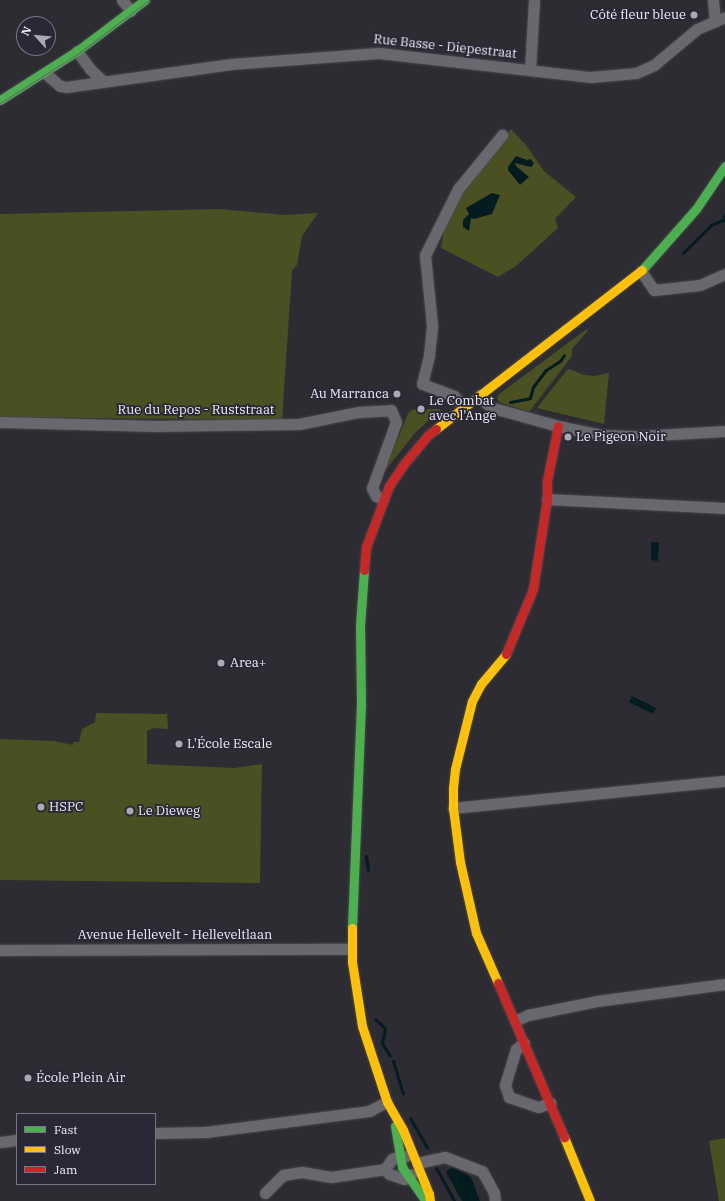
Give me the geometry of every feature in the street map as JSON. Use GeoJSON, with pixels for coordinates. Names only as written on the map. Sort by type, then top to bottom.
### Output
{"type":"FeatureCollection","features":[{"type":"Feature","properties":{"kind":"main road"},"geometry":{"type":"LineString","coordinates":[[0,100],[77,51],[145,0]]}},
{"type":"Feature","properties":{"kind":"main road"},"geometry":{"type":"LineString","coordinates":[[430,1201],[429,1194],[403,1130],[387,1102],[362,1026],[354,984],[351,949],[360,704],[360,626],[366,547],[389,486],[418,446],[428,435],[641,271],[696,210],[725,166]]}},
{"type":"Feature","properties":{"kind":"main road"},"geometry":{"type":"LineString","coordinates":[[558,426],[547,480],[547,500],[533,589],[508,651],[481,684],[472,701],[455,768],[453,808],[460,862],[476,933],[550,1103],[590,1201]]}},
{"type":"Feature","properties":{"kind":"main road"},"geometry":{"type":"LineString","coordinates":[[394,1116],[399,1156],[402,1167],[426,1201]]}},
{"type":"Feature","properties":{"kind":"street"},"geometry":{"type":"LineString","coordinates":[[122,0],[131,11]]}},
{"type":"Feature","properties":{"kind":"street"},"geometry":{"type":"LineString","coordinates":[[530,70],[534,0]]}},
{"type":"Feature","properties":{"kind":"street"},"geometry":{"type":"LineString","coordinates":[[713,0],[721,21]]}},
{"type":"Feature","properties":{"kind":"street","name":"Rue Basse - Diepestraat"},"geometry":{"type":"LineString","coordinates":[[45,72],[60,86],[66,87],[231,64],[379,53],[591,77],[636,73],[654,66],[697,29],[721,21]]}},
{"type":"Feature","properties":{"kind":"street"},"geometry":{"type":"LineString","coordinates":[[77,51],[90,69],[104,81]]}},
{"type":"Feature","properties":{"kind":"street"},"geometry":{"type":"LineString","coordinates":[[464,407],[454,396],[422,384],[429,355],[432,325],[425,255],[458,190],[502,135]]}},
{"type":"Feature","properties":{"kind":"street"},"geometry":{"type":"LineString","coordinates":[[641,271],[654,290],[700,285],[725,274]]}},
{"type":"Feature","properties":{"kind":"street"},"geometry":{"type":"LineString","coordinates":[[480,395],[486,404],[493,408],[558,426],[602,435],[638,436],[725,430]]}},
{"type":"Feature","properties":{"kind":"street","name":"Rue du Repos - Ruststraat"},"geometry":{"type":"LineString","coordinates":[[0,422],[155,426],[299,424],[358,412],[391,410],[396,422],[372,488],[376,496],[383,499]]}},
{"type":"Feature","properties":{"kind":"street"},"geometry":{"type":"LineString","coordinates":[[547,500],[725,508]]}},
{"type":"Feature","properties":{"kind":"street"},"geometry":{"type":"LineString","coordinates":[[453,808],[725,781]]}},
{"type":"Feature","properties":{"kind":"street","name":"Avenue Hellevelt - Helleveltlaan"},"geometry":{"type":"LineString","coordinates":[[0,950],[351,949]]}},
{"type":"Feature","properties":{"kind":"street"},"geometry":{"type":"LineString","coordinates":[[515,1021],[528,1016],[597,1001],[725,984]]}},
{"type":"Feature","properties":{"kind":"street"},"geometry":{"type":"LineString","coordinates":[[524,1043],[516,1049],[505,1085],[509,1097],[538,1107],[550,1103]]}},
{"type":"Feature","properties":{"kind":"street"},"geometry":{"type":"LineString","coordinates":[[156,1133],[206,1132],[369,1111],[387,1102]]}},
{"type":"Feature","properties":{"kind":"street"},"geometry":{"type":"LineString","coordinates":[[0,1142],[16,1140]]}},
{"type":"Feature","properties":{"kind":"street"},"geometry":{"type":"LineString","coordinates":[[385,1169],[392,1159],[399,1156],[417,1163],[445,1157],[482,1171],[494,1193],[495,1201]]}},
{"type":"Feature","properties":{"kind":"street"},"geometry":{"type":"LineString","coordinates":[[265,1193],[283,1174],[302,1172],[331,1177],[385,1169],[394,1176],[404,1179],[409,1176],[417,1163]]}},
{"type":"Feature","properties":{"kind":"green space"},"geometry":{"type":"Polygon","coordinates":[[[511,129],[526,145],[544,171],[576,197],[555,219],[558,228],[516,266],[498,277],[441,248],[445,223],[465,185],[511,129]]]}},
{"type":"Feature","properties":{"kind":"green space"},"geometry":{"type":"Polygon","coordinates":[[[219,209],[285,215],[318,213],[302,236],[297,265],[292,271],[282,420],[0,417],[0,214],[219,209]]]}},
{"type":"Feature","properties":{"kind":"green space"},"geometry":{"type":"Polygon","coordinates":[[[588,328],[587,332],[572,349],[572,356],[529,412],[499,402],[497,398],[498,395],[588,328]]]}},
{"type":"Feature","properties":{"kind":"green space"},"geometry":{"type":"Polygon","coordinates":[[[569,369],[584,375],[594,376],[609,373],[604,424],[537,408],[569,369]]]}},
{"type":"Feature","properties":{"kind":"green space"},"geometry":{"type":"Polygon","coordinates":[[[416,409],[441,409],[415,433],[385,471],[394,443],[397,441],[407,416],[410,411],[416,409]]]}},
{"type":"Feature","properties":{"kind":"green space","name":"Le Dieweg"},"geometry":{"type":"Polygon","coordinates":[[[96,713],[167,714],[168,729],[154,728],[147,731],[147,764],[234,768],[262,764],[260,883],[0,880],[0,739],[54,741],[73,745],[73,742],[79,742],[82,729],[95,722],[96,713]]]}},
{"type":"Feature","properties":{"kind":"green space"},"geometry":{"type":"Polygon","coordinates":[[[725,1138],[725,1201],[719,1201],[709,1141],[725,1138]]]}},
{"type":"Feature","properties":{"kind":"water"},"geometry":{"type":"Polygon","coordinates":[[[516,156],[527,160],[531,159],[534,164],[531,167],[515,163],[516,166],[529,177],[520,185],[508,170],[508,167],[516,156]]]}},
{"type":"Feature","properties":{"kind":"water"},"geometry":{"type":"Polygon","coordinates":[[[492,193],[500,195],[492,214],[474,219],[471,218],[469,231],[463,227],[463,220],[469,214],[466,208],[492,193]]]}},
{"type":"Feature","properties":{"kind":"water"},"geometry":{"type":"Polygon","coordinates":[[[651,542],[659,542],[658,561],[651,560],[651,542]]]}},
{"type":"Feature","properties":{"kind":"water"},"geometry":{"type":"Polygon","coordinates":[[[632,696],[656,708],[653,714],[629,702],[632,696]]]}},
{"type":"Feature","properties":{"kind":"water"},"geometry":{"type":"Polygon","coordinates":[[[452,1167],[468,1175],[472,1179],[480,1201],[462,1201],[446,1172],[452,1167]]]}},
{"type":"Feature","properties":{"kind":"waterway"},"geometry":{"type":"LineString","coordinates":[[683,253],[711,225],[723,220],[725,215]]}},
{"type":"Feature","properties":{"kind":"waterway"},"geometry":{"type":"LineString","coordinates":[[510,402],[530,398],[533,387],[546,370],[560,361],[564,355]]}},
{"type":"Feature","properties":{"kind":"waterway"},"geometry":{"type":"LineString","coordinates":[[366,856],[368,870]]}},
{"type":"Feature","properties":{"kind":"waterway"},"geometry":{"type":"LineString","coordinates":[[375,1019],[384,1027],[385,1030],[382,1043],[390,1056]]}},
{"type":"Feature","properties":{"kind":"waterway"},"geometry":{"type":"LineString","coordinates":[[393,1061],[403,1094]]}},
{"type":"Feature","properties":{"kind":"waterway"},"geometry":{"type":"LineString","coordinates":[[410,1118],[427,1148]]}},
{"type":"Feature","properties":{"kind":"waterway"},"geometry":{"type":"LineString","coordinates":[[436,1168],[454,1201]]}},
{"type":"Feature","properties":{"kind":"tram line"},"geometry":{"type":"LineString","coordinates":[[0,103],[79,53],[149,0]]}},
{"type":"Feature","properties":{"kind":"traffic: fast"},"geometry":{"type":"LineString","coordinates":[[0,100],[77,51],[145,0]]}},
{"type":"Feature","properties":{"kind":"traffic: fast"},"geometry":{"type":"LineString","coordinates":[[642,270],[696,209],[725,166]]}},
{"type":"Feature","properties":{"kind":"traffic: fast"},"geometry":{"type":"LineString","coordinates":[[352,928],[361,704],[360,626],[364,570]]}},
{"type":"Feature","properties":{"kind":"traffic: fast"},"geometry":{"type":"LineString","coordinates":[[395,1126],[402,1167],[423,1197]]}},
{"type":"Feature","properties":{"kind":"traffic: slow"},"geometry":{"type":"LineString","coordinates":[[436,429],[642,270]]}},
{"type":"Feature","properties":{"kind":"traffic: slow"},"geometry":{"type":"LineString","coordinates":[[498,983],[476,933],[460,862],[453,808],[453,788],[455,769],[472,701],[481,684],[506,654]]}},
{"type":"Feature","properties":{"kind":"traffic: slow"},"geometry":{"type":"LineString","coordinates":[[352,928],[352,962],[362,1026],[387,1102],[403,1130],[429,1194],[430,1201]]}},
{"type":"Feature","properties":{"kind":"traffic: slow"},"geometry":{"type":"LineString","coordinates":[[564,1137],[590,1201]]}},
{"type":"Feature","properties":{"kind":"traffic: jam"},"geometry":{"type":"LineString","coordinates":[[506,654],[533,589],[547,499],[547,481],[558,426]]}},
{"type":"Feature","properties":{"kind":"traffic: jam"},"geometry":{"type":"LineString","coordinates":[[364,570],[366,547],[389,486],[403,465],[428,435],[436,429]]}},
{"type":"Feature","properties":{"kind":"traffic: jam"},"geometry":{"type":"LineString","coordinates":[[498,983],[564,1137]]}},
{"type":"Feature","properties":{"kind":"place","name":"Côté fleur bleue"},"geometry":{"type":"Point","coordinates":[694,15]}},
{"type":"Feature","properties":{"kind":"place","name":"Au Marranca"},"geometry":{"type":"Point","coordinates":[397,394]}},
{"type":"Feature","properties":{"kind":"place","name":"Le Combat avec l'Ange"},"geometry":{"type":"Point","coordinates":[421,409]}},
{"type":"Feature","properties":{"kind":"place","name":"Le Pigeon Noir"},"geometry":{"type":"Point","coordinates":[568,437]}},
{"type":"Feature","properties":{"kind":"place","name":"Area+"},"geometry":{"type":"Point","coordinates":[221,663]}},
{"type":"Feature","properties":{"kind":"place","name":"L'École Escale"},"geometry":{"type":"Point","coordinates":[179,744]}},
{"type":"Feature","properties":{"kind":"place","name":"HSPC"},"geometry":{"type":"Point","coordinates":[41,807]}},
{"type":"Feature","properties":{"kind":"place","name":"Le Dieweg"},"geometry":{"type":"Point","coordinates":[130,811]}},
{"type":"Feature","properties":{"kind":"place","name":"École Plein Air"},"geometry":{"type":"Point","coordinates":[28,1078]}}]}
